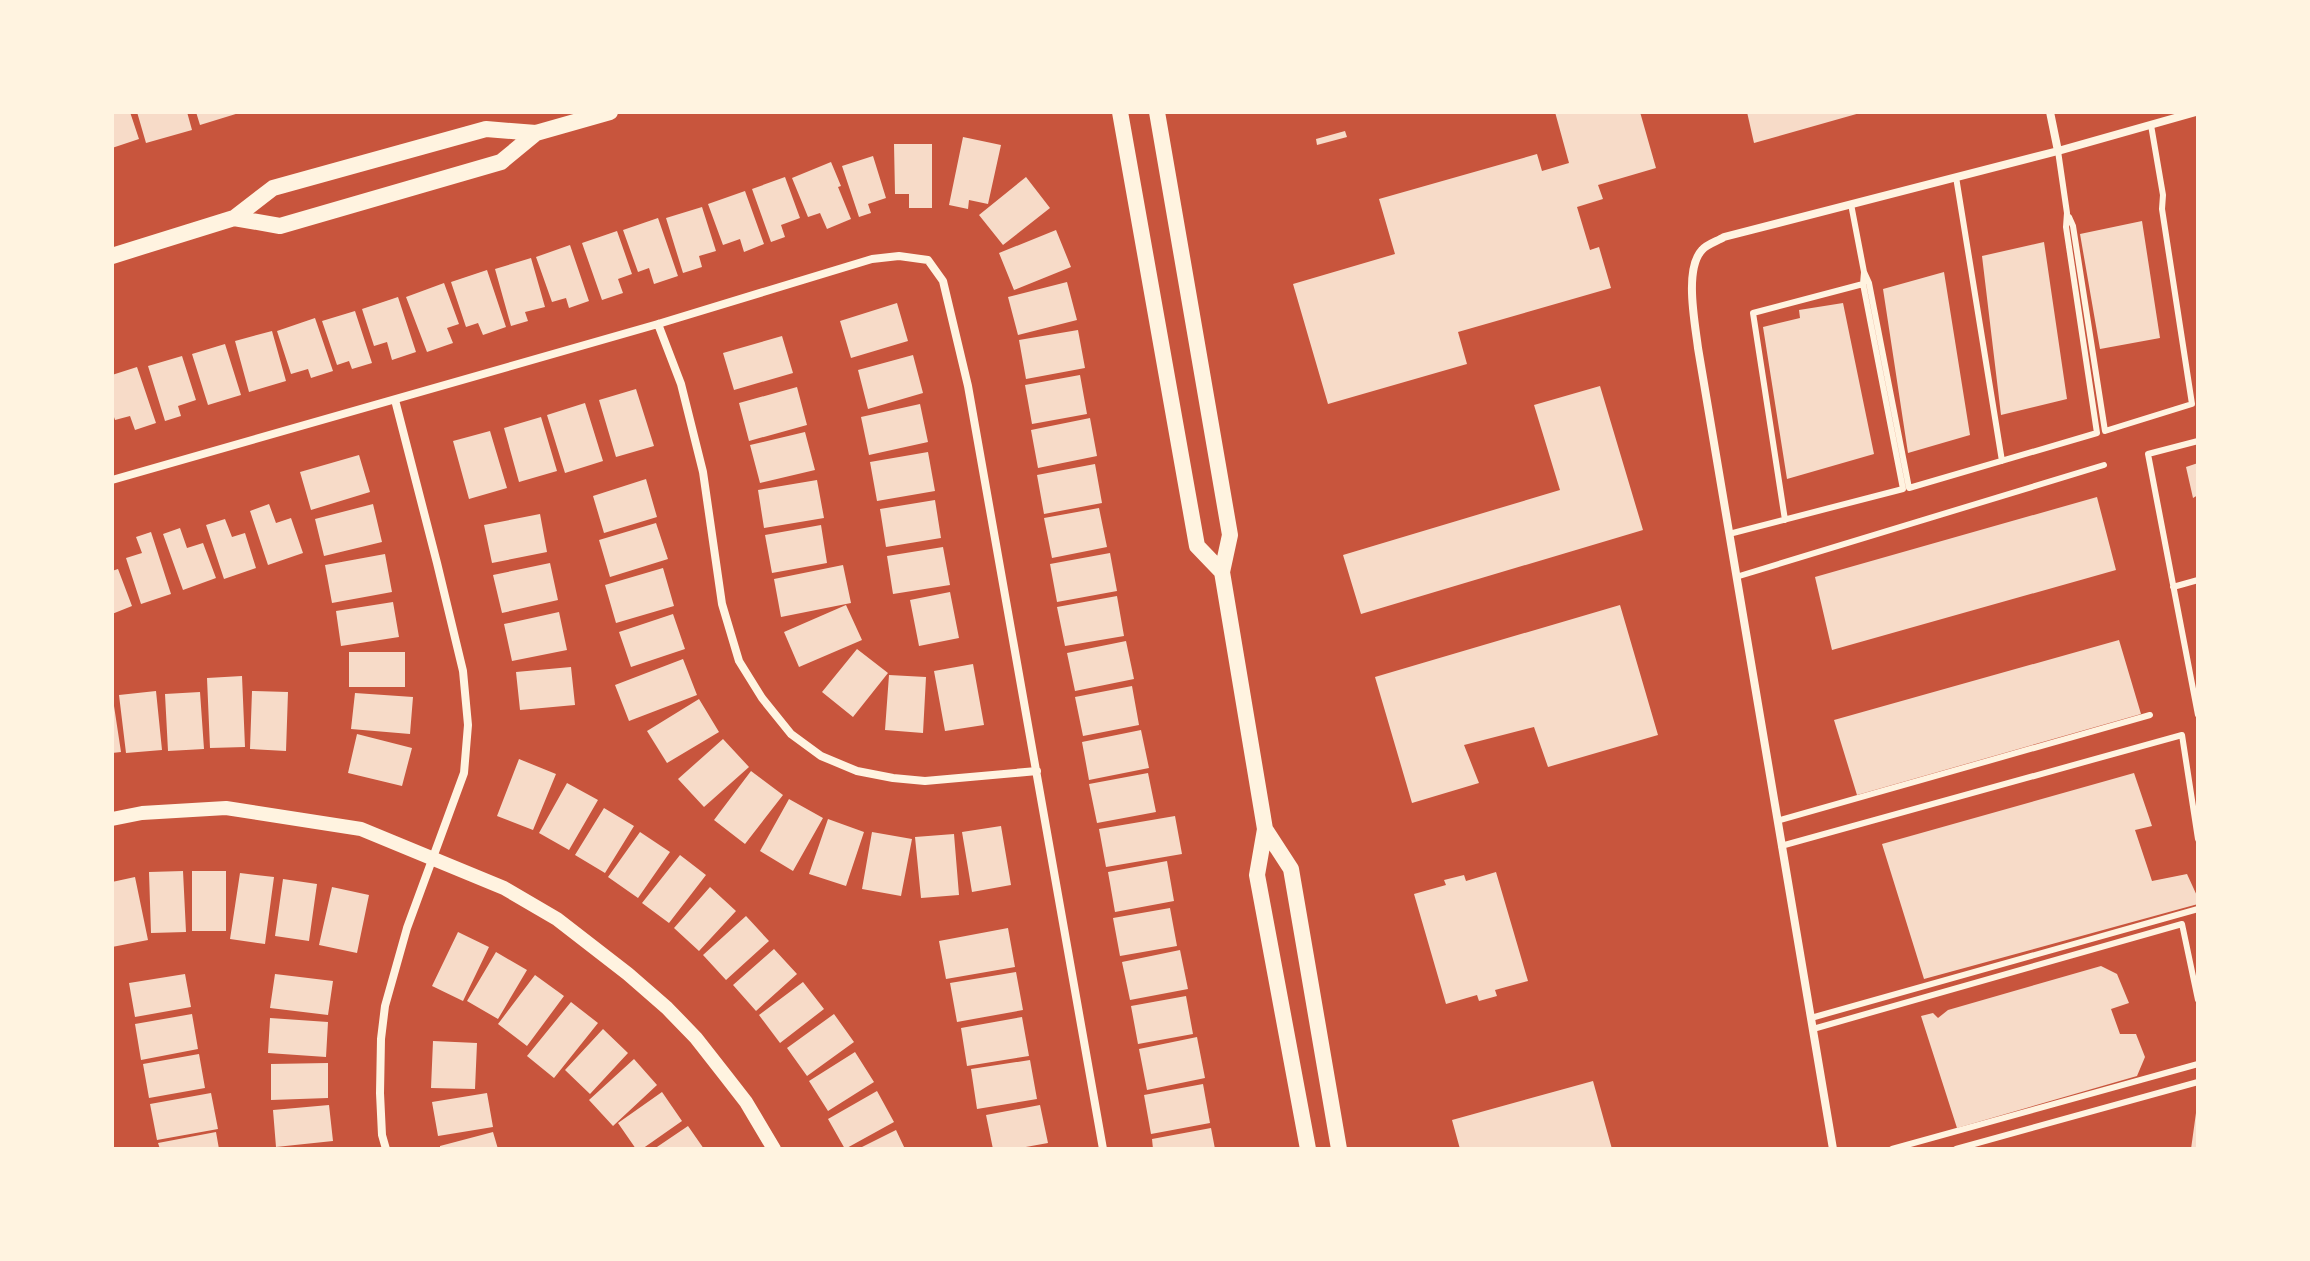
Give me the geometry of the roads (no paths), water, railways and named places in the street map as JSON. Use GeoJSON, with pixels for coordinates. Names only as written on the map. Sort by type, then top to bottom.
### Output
{"type":"FeatureCollection","features":[{"type":"Feature","properties":{"kind":"main road"},"geometry":{"type":"LineString","coordinates":[[112,256],[234,218],[273,188],[486,129],[536,133],[610,112]]}},
{"type":"Feature","properties":{"kind":"main road"},"geometry":{"type":"LineString","coordinates":[[1120,112],[1197,546],[1222,572]]}},
{"type":"Feature","properties":{"kind":"main road"},"geometry":{"type":"LineString","coordinates":[[1157,112],[1230,535],[1222,572],[1265,829],[1257,875],[1308,1149]]}},
{"type":"Feature","properties":{"kind":"main road"},"geometry":{"type":"LineString","coordinates":[[234,218],[280,226],[501,162],[536,133]]}},
{"type":"Feature","properties":{"kind":"main road"},"geometry":{"type":"LineString","coordinates":[[1265,829],[1291,869],[1339,1149]]}},
{"type":"Feature","properties":{"kind":"street"},"geometry":{"type":"LineString","coordinates":[[2050,112],[2058,151]]}},
{"type":"Feature","properties":{"kind":"street"},"geometry":{"type":"LineString","coordinates":[[1833,1149],[1698,348],[1692,294],[1693,267],[1702,249],[1724,237],[2196,112]]}},
{"type":"Feature","properties":{"kind":"street"},"geometry":{"type":"LineString","coordinates":[[112,480],[658,324],[872,259],[899,256],[928,260],[943,281],[968,386],[1103,1149]]}},
{"type":"Feature","properties":{"kind":"street"},"geometry":{"type":"LineString","coordinates":[[658,324],[681,384],[703,472],[722,604],[739,661],[762,698],[791,734],[821,756],[857,771],[893,778],[925,781],[1037,771]]}},
{"type":"Feature","properties":{"kind":"street"},"geometry":{"type":"LineString","coordinates":[[386,1149],[382,1135],[380,1093],[385,1006],[407,928],[464,773],[468,725],[463,671],[395,400]]}},
{"type":"Feature","properties":{"kind":"street"},"geometry":{"type":"LineString","coordinates":[[112,819],[142,813],[226,808],[361,829],[504,888],[557,919],[667,1008],[696,1038],[746,1102],[774,1149]]}},
{"type":"Feature","properties":{"kind":"lane"},"geometry":{"type":"LineString","coordinates":[[2067,213],[2073,226],[2105,431],[2192,404],[2151,125]]}},
{"type":"Feature","properties":{"kind":"lane"},"geometry":{"type":"LineString","coordinates":[[1851,204],[1909,488],[2097,433],[2066,227],[2067,213],[2058,151]]}},
{"type":"Feature","properties":{"kind":"lane"},"geometry":{"type":"LineString","coordinates":[[1956,177],[2002,461]]}},
{"type":"Feature","properties":{"kind":"lane"},"geometry":{"type":"LineString","coordinates":[[1729,534],[1903,489],[1863,284],[1864,272]]}},
{"type":"Feature","properties":{"kind":"lane"},"geometry":{"type":"LineString","coordinates":[[1785,520],[1753,313],[1863,284]]}},
{"type":"Feature","properties":{"kind":"lane"},"geometry":{"type":"LineString","coordinates":[[2198,441],[2148,454],[2198,715]]}},
{"type":"Feature","properties":{"kind":"lane"},"geometry":{"type":"LineString","coordinates":[[1736,577],[2104,465]]}},
{"type":"Feature","properties":{"kind":"lane"},"geometry":{"type":"LineString","coordinates":[[2173,587],[2198,580]]}},
{"type":"Feature","properties":{"kind":"lane"},"geometry":{"type":"LineString","coordinates":[[1777,821],[2150,715]]}},
{"type":"Feature","properties":{"kind":"lane"},"geometry":{"type":"LineString","coordinates":[[1781,846],[2182,735],[2198,839]]}},
{"type":"Feature","properties":{"kind":"lane"},"geometry":{"type":"LineString","coordinates":[[1811,1018],[2198,909]]}},
{"type":"Feature","properties":{"kind":"lane"},"geometry":{"type":"LineString","coordinates":[[1813,1029],[2182,924],[2198,1000]]}},
{"type":"Feature","properties":{"kind":"lane"},"geometry":{"type":"LineString","coordinates":[[1892,1149],[2198,1064]]}},
{"type":"Feature","properties":{"kind":"lane"},"geometry":{"type":"LineString","coordinates":[[1956,1149],[2198,1082]]}}]}
